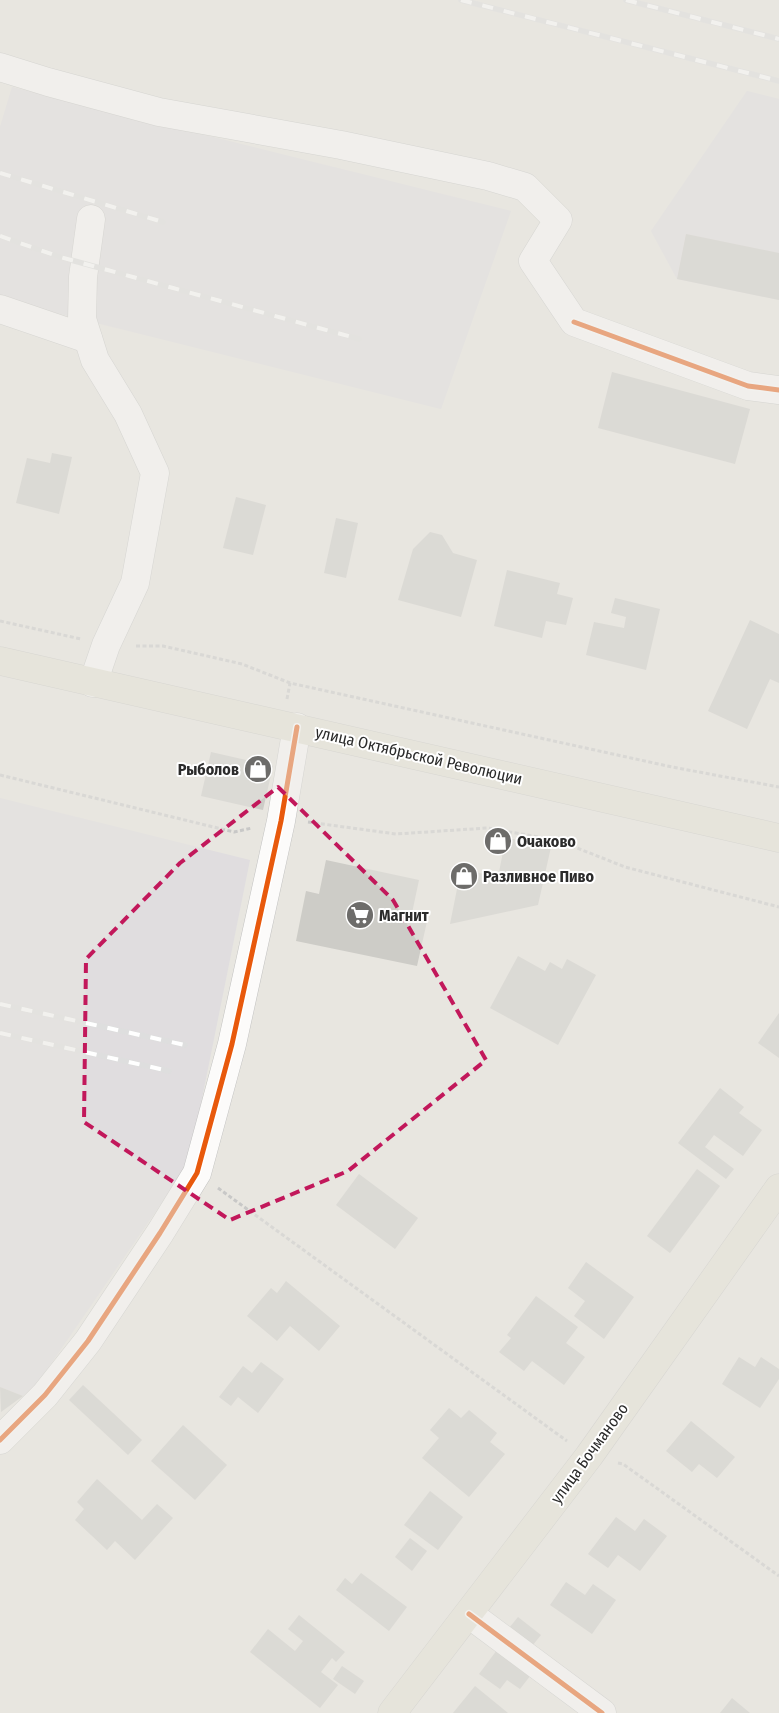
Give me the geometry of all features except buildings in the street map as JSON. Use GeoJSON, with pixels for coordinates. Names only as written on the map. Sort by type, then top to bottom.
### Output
{"type":"FeatureCollection","features":[{"type":"Feature","properties":{"kind":"main road","name":"улица Октябрьской Революции"},"geometry":{"type":"LineString","coordinates":[[0,661],[779,838]]}},
{"type":"Feature","properties":{"kind":"main road","name":"улица Бочманово"},"geometry":{"type":"LineString","coordinates":[[392,1713],[589,1456],[779,1188]]}},
{"type":"Feature","properties":{"kind":"street"},"geometry":{"type":"LineString","coordinates":[[0,67],[159,112],[350,147],[488,176],[524,187],[558,220],[532,261],[574,322],[748,386],[779,390]]}},
{"type":"Feature","properties":{"kind":"street"},"geometry":{"type":"LineString","coordinates":[[91,219],[83,278],[82,319],[95,360],[128,414],[155,472],[135,583],[106,645],[93,683]]}},
{"type":"Feature","properties":{"kind":"street"},"geometry":{"type":"LineString","coordinates":[[0,309],[88,339]]}},
{"type":"Feature","properties":{"kind":"street"},"geometry":{"type":"LineString","coordinates":[[0,1440],[45,1395],[88,1341],[160,1233],[197,1173],[232,1044],[280,821],[297,727]]}},
{"type":"Feature","properties":{"kind":"street"},"geometry":{"type":"LineString","coordinates":[[469,1614],[602,1713]]}},
{"type":"Feature","properties":{"kind":"path"},"geometry":{"type":"LineString","coordinates":[[0,621],[106,645],[163,646],[242,664],[290,683],[672,767],[779,787]]}},
{"type":"Feature","properties":{"kind":"path"},"geometry":{"type":"LineString","coordinates":[[0,775],[234,832],[280,821],[304,822],[396,834],[487,828],[562,842],[625,867],[779,906]]}},
{"type":"Feature","properties":{"kind":"path"},"geometry":{"type":"LineString","coordinates":[[197,1173],[589,1456],[623,1464],[779,1576]]}},
{"type":"Feature","properties":{"kind":"highlighted area"},"geometry":{"type":"Polygon","coordinates":[[[278,787],[393,900],[486,1060],[348,1171],[230,1220],[84,1122],[86,959],[180,863],[278,787]]]}},
{"type":"Feature","properties":{"kind":"shaded area"},"geometry":{"type":"Polygon","coordinates":[[[12,87],[511,211],[441,409],[0,299],[0,127],[12,87]]]}},
{"type":"Feature","properties":{"kind":"shaded area"},"geometry":{"type":"Polygon","coordinates":[[[747,91],[779,99],[779,300],[677,279],[651,231],[747,91]]]}},
{"type":"Feature","properties":{"kind":"shaded area"},"geometry":{"type":"Polygon","coordinates":[[[0,798],[250,860],[189,1163],[39,1381],[23,1396],[0,1387],[0,798]]]}},
{"type":"Feature","properties":{"kind":"railway"},"geometry":{"type":"LineString","coordinates":[[461,0],[779,81]]}},
{"type":"Feature","properties":{"kind":"railway"},"geometry":{"type":"LineString","coordinates":[[626,0],[779,39]]}},
{"type":"Feature","properties":{"kind":"railway"},"geometry":{"type":"LineString","coordinates":[[0,173],[163,222]]}},
{"type":"Feature","properties":{"kind":"railway"},"geometry":{"type":"LineString","coordinates":[[0,236],[60,257],[359,339]]}},
{"type":"Feature","properties":{"kind":"railway"},"geometry":{"type":"LineString","coordinates":[[0,1004],[185,1045]]}},
{"type":"Feature","properties":{"kind":"railway"},"geometry":{"type":"LineString","coordinates":[[0,1033],[169,1071]]}},
{"type":"Feature","properties":{"kind":"cycle path"},"geometry":{"type":"LineString","coordinates":[[574,322],[748,386],[779,390]]}},
{"type":"Feature","properties":{"kind":"cycle path"},"geometry":{"type":"LineString","coordinates":[[0,1440],[45,1395],[88,1341],[160,1233],[197,1173],[232,1044],[281,821],[297,727]]}},
{"type":"Feature","properties":{"kind":"cycle path"},"geometry":{"type":"LineString","coordinates":[[469,1614],[602,1713]]}},
{"type":"Feature","properties":{"kind":"place","name":"Рыболов"},"geometry":{"type":"Point","coordinates":[258,769]}},
{"type":"Feature","properties":{"kind":"place","name":"Очаково"},"geometry":{"type":"Point","coordinates":[498,841]}},
{"type":"Feature","properties":{"kind":"place","name":"Разливное Пиво"},"geometry":{"type":"Point","coordinates":[464,876]}},
{"type":"Feature","properties":{"kind":"place","name":"Магнит"},"geometry":{"type":"Point","coordinates":[360,915]}}]}
